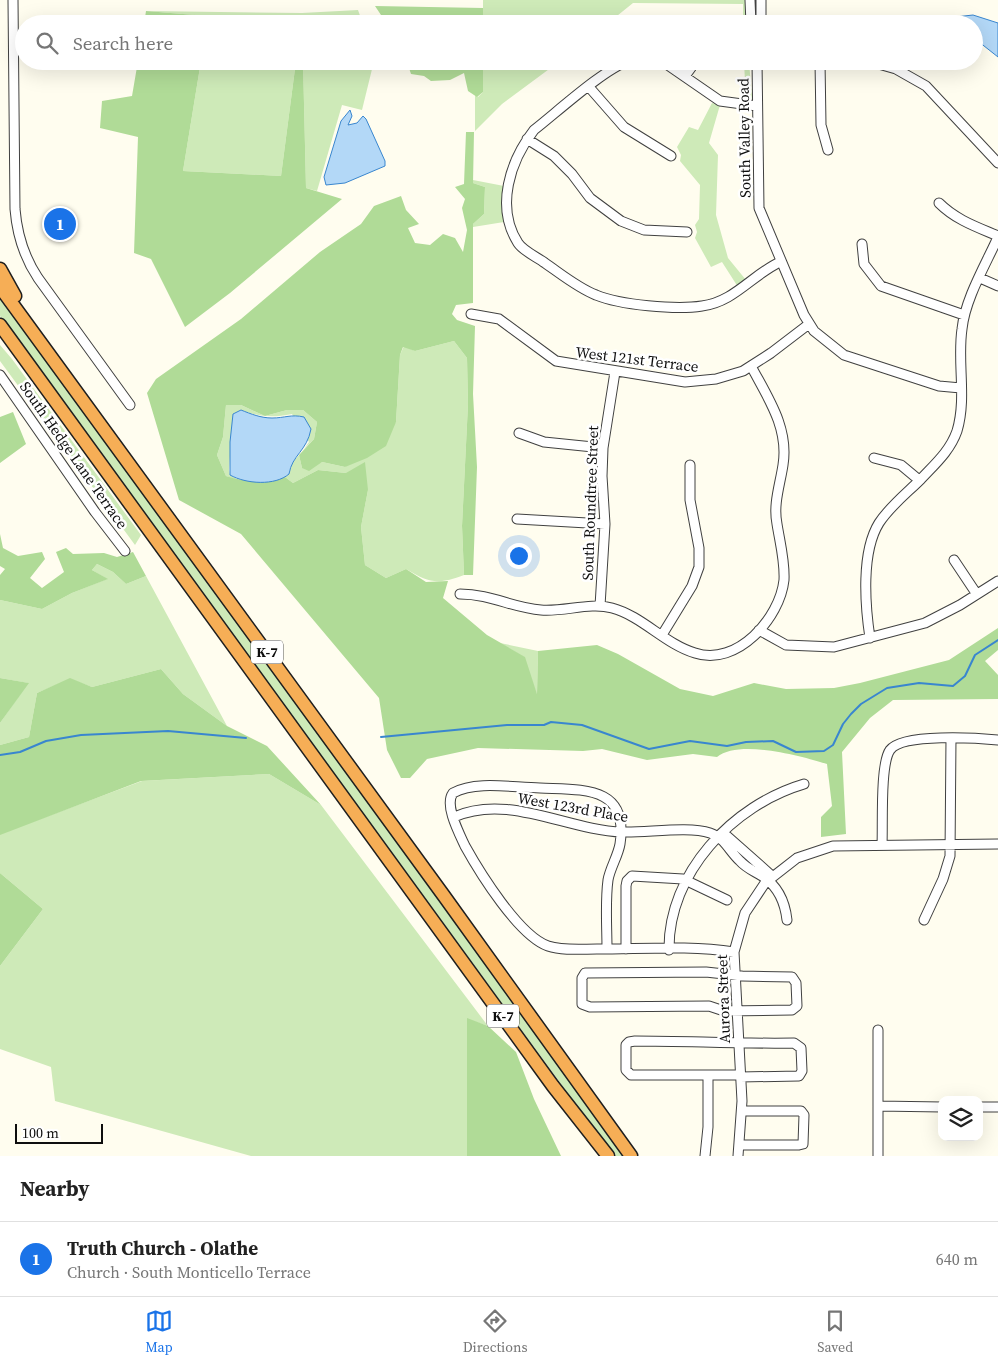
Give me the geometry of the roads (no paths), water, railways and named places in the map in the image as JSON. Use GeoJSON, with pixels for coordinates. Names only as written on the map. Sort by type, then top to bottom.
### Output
{"type":"FeatureCollection","features":[{"type":"Feature","properties":{"kind":"highway"},"geometry":{"type":"LineString","coordinates":[[0,270],[42,344]]}},
{"type":"Feature","properties":{"kind":"highway","name":"K-7"},"geometry":{"type":"LineString","coordinates":[[0,287],[631,1156]]}},
{"type":"Feature","properties":{"kind":"highway","name":"K-7"},"geometry":{"type":"LineString","coordinates":[[0,325],[553,1086],[608,1156]]}},
{"type":"Feature","properties":{"kind":"highway"},"geometry":{"type":"LineString","coordinates":[[0,336],[24,357]]}},
{"type":"Feature","properties":{"kind":"street"},"geometry":{"type":"LineString","coordinates":[[13,0],[15,209],[20,238],[35,273],[130,404]]}},
{"type":"Feature","properties":{"kind":"street"},"geometry":{"type":"LineString","coordinates":[[750,0],[751,15]]}},
{"type":"Feature","properties":{"kind":"street"},"geometry":{"type":"LineString","coordinates":[[761,0],[761,15]]}},
{"type":"Feature","properties":{"kind":"street"},"geometry":{"type":"LineString","coordinates":[[611,70],[534,130],[527,139],[510,176],[506,197],[510,228],[519,245],[577,285],[597,295],[675,308],[701,306],[726,298],[780,262]]}},
{"type":"Feature","properties":{"kind":"street"},"geometry":{"type":"LineString","coordinates":[[676,70],[720,101],[757,106]]}},
{"type":"Feature","properties":{"kind":"street"},"geometry":{"type":"LineString","coordinates":[[685,76],[689,70]]}},
{"type":"Feature","properties":{"kind":"street","name":"South Valley Road"},"geometry":{"type":"LineString","coordinates":[[757,70],[758,203],[761,217],[809,324]]}},
{"type":"Feature","properties":{"kind":"street"},"geometry":{"type":"LineString","coordinates":[[820,70],[821,125],[828,150]]}},
{"type":"Feature","properties":{"kind":"street"},"geometry":{"type":"LineString","coordinates":[[898,70],[926,86],[998,163]]}},
{"type":"Feature","properties":{"kind":"street"},"geometry":{"type":"LineString","coordinates":[[589,87],[624,127],[671,156]]}},
{"type":"Feature","properties":{"kind":"street"},"geometry":{"type":"LineString","coordinates":[[527,139],[554,156],[572,174],[590,198],[621,221],[644,230],[687,232]]}},
{"type":"Feature","properties":{"kind":"street"},"geometry":{"type":"LineString","coordinates":[[870,638],[867,621],[867,563],[871,542],[886,514],[944,454],[954,437],[960,416],[961,334],[964,315],[998,237],[957,217],[939,203]]}},
{"type":"Feature","properties":{"kind":"street"},"geometry":{"type":"LineString","coordinates":[[862,244],[864,264],[881,286],[964,315]]}},
{"type":"Feature","properties":{"kind":"street"},"geometry":{"type":"LineString","coordinates":[[980,278],[998,286]]}},
{"type":"Feature","properties":{"kind":"street","name":"West 121st Terrace"},"geometry":{"type":"LineString","coordinates":[[471,314],[499,319],[556,361],[614,372],[695,382],[733,375],[751,366],[809,324]]}},
{"type":"Feature","properties":{"kind":"street"},"geometry":{"type":"LineString","coordinates":[[809,324],[836,350],[856,360],[939,386],[961,388]]}},
{"type":"Feature","properties":{"kind":"street"},"geometry":{"type":"LineString","coordinates":[[460,594],[480,594],[541,610],[600,606],[621,611],[696,654],[716,655],[738,648],[759,630],[776,606],[784,581],[784,564],[776,510],[784,453],[779,420],[751,366]]}},
{"type":"Feature","properties":{"kind":"street","name":"South Roundtree Street"},"geometry":{"type":"LineString","coordinates":[[600,606],[605,524],[602,476],[603,448],[614,372]]}},
{"type":"Feature","properties":{"kind":"street","name":"South Hedge Lane Terrace"},"geometry":{"type":"LineString","coordinates":[[0,375],[125,552]]}},
{"type":"Feature","properties":{"kind":"street"},"geometry":{"type":"LineString","coordinates":[[519,433],[544,442],[603,448]]}},
{"type":"Feature","properties":{"kind":"street"},"geometry":{"type":"LineString","coordinates":[[874,458],[901,465],[919,480]]}},
{"type":"Feature","properties":{"kind":"street"},"geometry":{"type":"LineString","coordinates":[[662,636],[692,586],[699,567],[699,548],[690,500],[690,465]]}},
{"type":"Feature","properties":{"kind":"street"},"geometry":{"type":"LineString","coordinates":[[517,519],[605,524]]}},
{"type":"Feature","properties":{"kind":"street"},"geometry":{"type":"LineString","coordinates":[[954,560],[976,593]]}},
{"type":"Feature","properties":{"kind":"street"},"geometry":{"type":"LineString","coordinates":[[759,630],[777,642],[794,647],[834,647],[925,623],[960,605],[998,580]]}},
{"type":"Feature","properties":{"kind":"street"},"geometry":{"type":"LineString","coordinates":[[882,845],[885,771],[888,753],[892,747],[902,742],[951,738],[998,740]]}},
{"type":"Feature","properties":{"kind":"street"},"geometry":{"type":"LineString","coordinates":[[924,920],[948,865],[950,844],[951,738]]}},
{"type":"Feature","properties":{"kind":"street"},"geometry":{"type":"LineString","coordinates":[[669,950],[673,916],[687,881],[702,855],[717,837],[748,811],[783,791],[804,784]]}},
{"type":"Feature","properties":{"kind":"street"},"geometry":{"type":"LineString","coordinates":[[607,949],[607,889],[621,832],[616,808],[601,794],[587,790],[485,786],[463,789],[451,796],[450,806],[454,818],[474,861],[524,931],[549,946],[626,950],[734,952]]}},
{"type":"Feature","properties":{"kind":"street","name":"West 123rd Place"},"geometry":{"type":"LineString","coordinates":[[454,818],[466,812],[505,809],[621,832],[701,832],[717,837],[727,836],[770,878]]}},
{"type":"Feature","properties":{"kind":"street"},"geometry":{"type":"LineString","coordinates":[[717,837],[759,879],[760,889]]}},
{"type":"Feature","properties":{"kind":"street","name":"Aurora Street"},"geometry":{"type":"LineString","coordinates":[[738,1156],[742,1111],[734,952],[745,913],[760,889],[770,878],[797,858],[825,848],[842,845],[998,844]]}},
{"type":"Feature","properties":{"kind":"street"},"geometry":{"type":"LineString","coordinates":[[753,872],[770,878],[782,898],[786,920]]}},
{"type":"Feature","properties":{"kind":"street"},"geometry":{"type":"LineString","coordinates":[[626,950],[626,886],[629,878],[668,877],[687,881],[727,900]]}},
{"type":"Feature","properties":{"kind":"street"},"geometry":{"type":"LineString","coordinates":[[585,972],[706,972],[734,975],[790,976],[796,981],[797,1006],[794,1010],[724,1011],[709,1006],[590,1007],[583,1004],[582,978],[585,972]]}},
{"type":"Feature","properties":{"kind":"street"},"geometry":{"type":"LineString","coordinates":[[878,1030],[878,1156]]}},
{"type":"Feature","properties":{"kind":"street"},"geometry":{"type":"LineString","coordinates":[[631,1041],[722,1041],[738,1043],[797,1043],[802,1049],[801,1075],[797,1077],[629,1074],[626,1070],[626,1045],[631,1041]]}},
{"type":"Feature","properties":{"kind":"street"},"geometry":{"type":"LineString","coordinates":[[705,1156],[708,1127],[708,1075]]}},
{"type":"Feature","properties":{"kind":"street"},"geometry":{"type":"LineString","coordinates":[[878,1106],[938,1107]]}},
{"type":"Feature","properties":{"kind":"street"},"geometry":{"type":"LineString","coordinates":[[983,1107],[998,1107]]}},
{"type":"Feature","properties":{"kind":"street"},"geometry":{"type":"LineString","coordinates":[[740,1145],[802,1145],[804,1139],[804,1114],[797,1111],[742,1111]]}},
{"type":"Feature","properties":{"kind":"water"},"geometry":{"type":"Polygon","coordinates":[[[983,18],[998,23],[998,57],[983,45],[983,18]]]}},
{"type":"Feature","properties":{"kind":"water"},"geometry":{"type":"Polygon","coordinates":[[[350,110],[352,116],[348,125],[357,123],[363,116],[366,119],[385,161],[385,166],[345,183],[326,185],[324,177],[341,121],[350,110]]]}},
{"type":"Feature","properties":{"kind":"water"},"geometry":{"type":"Polygon","coordinates":[[[241,410],[268,418],[304,417],[311,429],[306,443],[293,462],[289,474],[283,478],[268,482],[252,482],[230,475],[230,442],[233,414],[241,410]]]}},
{"type":"Feature","properties":{"kind":"waterway"},"geometry":{"type":"LineString","coordinates":[[381,737],[507,725],[544,725],[551,722],[582,725],[649,749],[690,741],[727,746],[746,742],[773,741],[796,752],[824,751],[833,745],[843,724],[861,704],[887,688],[919,683],[953,686],[965,676],[975,655],[998,640]]}},
{"type":"Feature","properties":{"kind":"waterway"},"geometry":{"type":"LineString","coordinates":[[0,755],[20,752],[46,741],[81,735],[168,731],[246,738]]}},
{"type":"Feature","properties":{"kind":"place","name":"Truth Church - Olathe"},"geometry":{"type":"Point","coordinates":[60,224]}}]}
